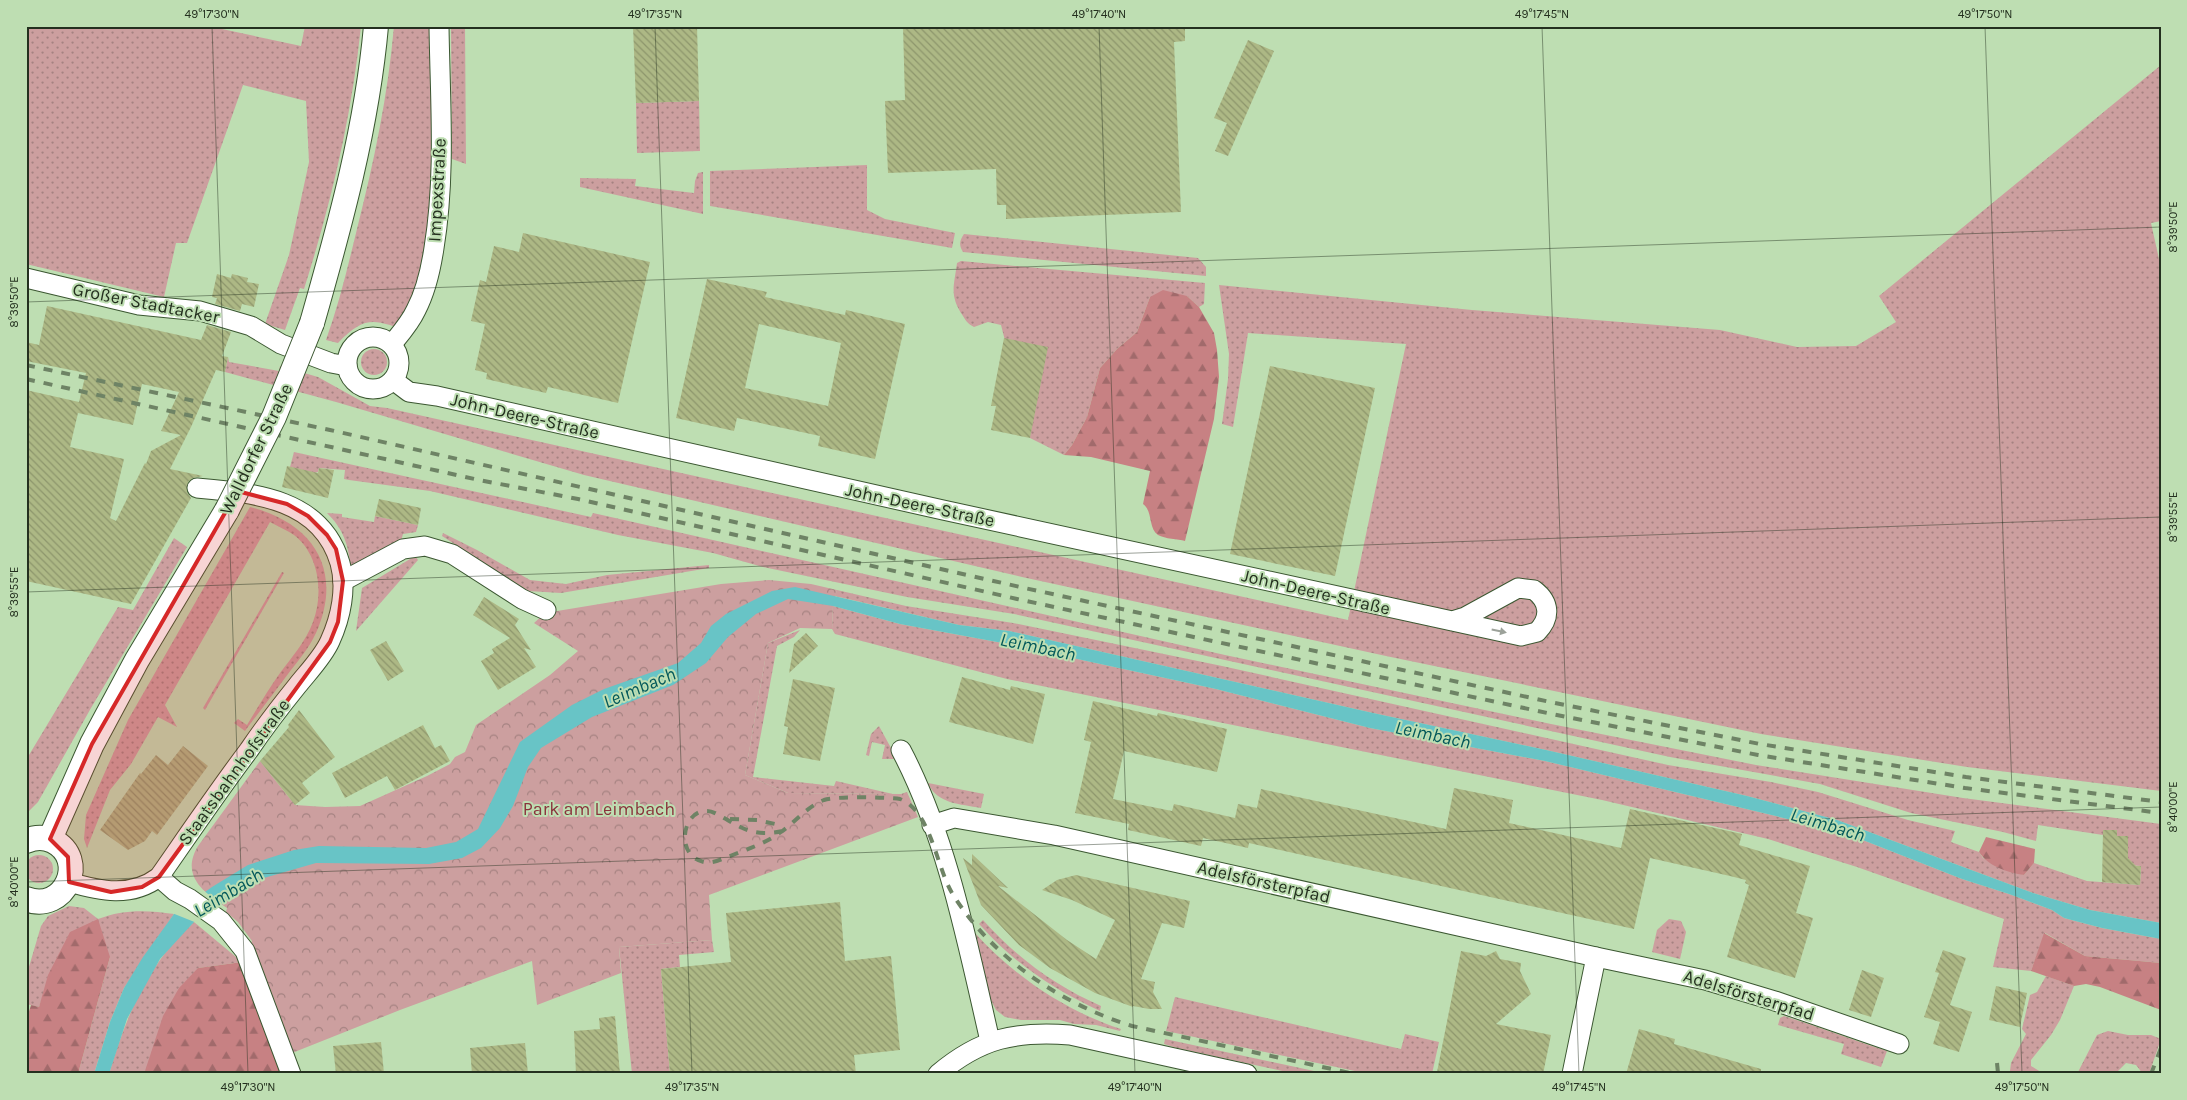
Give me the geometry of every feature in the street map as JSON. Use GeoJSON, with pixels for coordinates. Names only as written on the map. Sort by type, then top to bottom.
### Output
{"type":"FeatureCollection","features":[{"type":"Feature","properties":{"kind":"street","name":"Walldorfer Straße"},"geometry":{"type":"LineString","coordinates":[[50,839],[92,744],[137,660],[227,510],[274,417],[312,322],[348,192],[364,118],[376,26]]}},
{"type":"Feature","properties":{"kind":"street","name":"Impexstraße"},"geometry":{"type":"LineString","coordinates":[[392,344],[405,329],[417,309],[430,270],[437,226],[441,172],[439,26]]}},
{"type":"Feature","properties":{"kind":"street","name":"Großer Stadtacker"},"geometry":{"type":"LineString","coordinates":[[26,278],[160,308],[200,311],[251,326],[282,344],[331,363],[347,366]]}},
{"type":"Feature","properties":{"kind":"street"},"geometry":{"type":"LineString","coordinates":[[368,337],[380,337],[392,344],[399,355],[399,368],[393,380],[380,388],[366,388],[357,383],[351,376],[347,366],[349,353],[356,343],[368,337]]}},
{"type":"Feature","properties":{"kind":"street","name":"John-Deere-Straße"},"geometry":{"type":"LineString","coordinates":[[393,380],[409,392],[447,398],[1426,617],[1452,620]]}},
{"type":"Feature","properties":{"kind":"street","name":"Staatsbahnhofstraße"},"geometry":{"type":"LineString","coordinates":[[69,882],[111,892],[142,887],[159,877],[248,750],[330,642],[338,622],[343,581],[336,549],[316,522],[287,504],[241,492],[197,488]]}},
{"type":"Feature","properties":{"kind":"street"},"geometry":{"type":"LineString","coordinates":[[343,581],[403,549],[425,546],[452,554],[522,599],[546,610]]}},
{"type":"Feature","properties":{"kind":"street"},"geometry":{"type":"LineString","coordinates":[[901,750],[932,824],[956,903],[990,1042]]}},
{"type":"Feature","properties":{"kind":"street","name":"Adelsförsterpfad"},"geometry":{"type":"LineString","coordinates":[[932,824],[954,818],[1054,835],[1705,980],[1775,1001],[1898,1044]]}},
{"type":"Feature","properties":{"kind":"street"},"geometry":{"type":"LineString","coordinates":[[26,840],[50,839],[64,849],[71,865],[69,882],[57,897],[27,904]]}},
{"type":"Feature","properties":{"kind":"street"},"geometry":{"type":"LineString","coordinates":[[159,877],[175,891],[221,921],[245,951],[291,1074]]}},
{"type":"Feature","properties":{"kind":"street"},"geometry":{"type":"LineString","coordinates":[[1572,1074],[1596,957]]}},
{"type":"Feature","properties":{"kind":"street"},"geometry":{"type":"LineString","coordinates":[[938,1074],[974,1048],[990,1042],[1028,1034],[1070,1035],[1203,1069],[1247,1074]]}},
{"type":"Feature","properties":{"kind":"highlighted area"},"geometry":{"type":"Polygon","coordinates":[[[241,492],[287,504],[308,516],[327,535],[336,549],[343,581],[338,622],[330,642],[159,877],[142,887],[111,892],[69,882],[68,857],[50,839],[92,744],[233,499],[241,492]]]}},
{"type":"Feature","properties":{"kind":"green space"},"geometry":{"type":"Polygon","coordinates":[[[26,26],[208,26],[301,46],[305,26],[361,26],[352,93],[332,192],[304,289],[300,288],[285,330],[265,324],[289,255],[309,162],[306,101],[243,85],[187,243],[176,243],[164,297],[26,264],[26,26]]]}},
{"type":"Feature","properties":{"kind":"green space"},"geometry":{"type":"Polygon","coordinates":[[[394,26],[435,26],[436,147],[426,250],[410,332],[371,322],[356,327],[338,343],[326,340],[347,271],[375,154],[388,77],[394,26]]]}},
{"type":"Feature","properties":{"kind":"green space"},"geometry":{"type":"Polygon","coordinates":[[[451,26],[465,26],[466,164],[452,159],[451,26]]]}},
{"type":"Feature","properties":{"kind":"green space"},"geometry":{"type":"Polygon","coordinates":[[[2161,65],[2161,221],[2151,223],[2161,268],[2161,791],[1967,767],[1761,734],[1386,656],[1022,577],[584,475],[336,402],[225,372],[228,357],[229,362],[279,371],[280,366],[318,377],[370,406],[387,408],[1348,620],[1406,344],[1248,333],[1233,427],[1222,424],[1229,354],[1219,285],[1472,310],[1720,330],[1797,347],[1856,346],[1896,322],[1879,296],[2161,65]]]}},
{"type":"Feature","properties":{"kind":"green space"},"geometry":{"type":"Polygon","coordinates":[[[699,101],[700,151],[637,153],[636,103],[699,101]]]}},
{"type":"Feature","properties":{"kind":"green space"},"geometry":{"type":"Polygon","coordinates":[[[867,165],[867,210],[885,219],[955,233],[952,248],[710,206],[710,171],[867,165]]]}},
{"type":"Feature","properties":{"kind":"green space"},"geometry":{"type":"Polygon","coordinates":[[[703,172],[703,214],[580,187],[580,178],[636,179],[635,186],[694,193],[698,173],[703,172]]]}},
{"type":"Feature","properties":{"kind":"green space"},"geometry":{"type":"Polygon","coordinates":[[[964,234],[1198,258],[1206,267],[1206,276],[963,252],[960,243],[964,234]]]}},
{"type":"Feature","properties":{"kind":"green space"},"geometry":{"type":"Polygon","coordinates":[[[961,261],[1205,283],[1204,304],[1199,307],[1187,296],[1150,297],[1137,332],[1117,349],[1100,368],[1087,417],[1072,445],[1064,455],[1030,438],[1001,325],[988,322],[974,327],[966,321],[959,309],[954,296],[954,285],[957,263],[961,261]]]}},
{"type":"Feature","properties":{"kind":"green space"},"geometry":{"type":"Polygon","coordinates":[[[1163,290],[1187,296],[1199,307],[1214,333],[1217,350],[1219,377],[1214,419],[1185,541],[1158,535],[1153,528],[1148,511],[1143,504],[1150,471],[1091,457],[1064,455],[1072,445],[1087,417],[1100,368],[1117,349],[1137,332],[1150,297],[1163,290]]]}},
{"type":"Feature","properties":{"kind":"green space"},"geometry":{"type":"Polygon","coordinates":[[[374,349],[384,352],[387,362],[384,372],[374,375],[364,372],[361,362],[364,352],[374,349]]]}},
{"type":"Feature","properties":{"kind":"green space"},"geometry":{"type":"Polygon","coordinates":[[[294,452],[591,517],[593,513],[1225,655],[1756,765],[1963,798],[2161,824],[2161,923],[2090,910],[2033,893],[1837,820],[1747,796],[1009,631],[959,625],[835,596],[837,590],[906,606],[1013,623],[1222,666],[1668,765],[1771,782],[1818,792],[1908,820],[1955,831],[1951,842],[1979,852],[1983,858],[2024,875],[2034,863],[2087,881],[2140,885],[2141,866],[2127,865],[2128,836],[2117,836],[2117,830],[2103,830],[2103,835],[2038,825],[2036,841],[2003,832],[1911,813],[1820,784],[1670,757],[1014,614],[907,597],[763,567],[713,553],[618,535],[430,491],[344,479],[345,470],[319,468],[318,472],[314,473],[290,467],[294,452]]]}},
{"type":"Feature","properties":{"kind":"green space"},"geometry":{"type":"Polygon","coordinates":[[[250,507],[272,514],[291,525],[306,537],[317,552],[324,570],[326,589],[324,610],[316,633],[303,654],[245,731],[234,723],[238,719],[247,725],[276,679],[303,642],[316,611],[318,599],[317,575],[309,553],[294,535],[270,522],[165,705],[177,727],[158,717],[131,764],[110,790],[87,848],[84,839],[86,815],[128,720],[250,507]]]}},
{"type":"Feature","properties":{"kind":"green space"},"geometry":{"type":"Polygon","coordinates":[[[327,513],[342,514],[342,517],[374,522],[375,516],[418,525],[416,532],[403,534],[401,541],[351,568],[344,538],[338,525],[327,513]]]}},
{"type":"Feature","properties":{"kind":"green space"},"geometry":{"type":"Polygon","coordinates":[[[443,533],[530,580],[566,584],[607,575],[709,565],[709,568],[561,593],[528,591],[442,536],[443,533]]]}},
{"type":"Feature","properties":{"kind":"green space"},"geometry":{"type":"Polygon","coordinates":[[[174,538],[187,547],[91,708],[38,802],[26,814],[26,760],[118,607],[133,610],[174,538]]]}},
{"type":"Feature","properties":{"kind":"green space"},"geometry":{"type":"Polygon","coordinates":[[[415,556],[418,560],[356,631],[362,588],[415,556]]]}},
{"type":"Feature","properties":{"kind":"green space"},"geometry":{"type":"Polygon","coordinates":[[[282,572],[284,573],[205,710],[203,708],[282,572]]]}},
{"type":"Feature","properties":{"kind":"green space","name":"Park am Leimbach"},"geometry":{"type":"Polygon","coordinates":[[[769,580],[811,584],[837,590],[833,606],[832,629],[800,628],[768,643],[745,775],[788,793],[901,794],[907,792],[918,817],[709,895],[712,940],[619,947],[621,973],[537,1005],[532,961],[400,1010],[277,1059],[242,962],[252,941],[238,922],[226,912],[227,908],[210,896],[197,883],[193,875],[192,866],[193,857],[198,846],[260,761],[295,805],[325,807],[360,806],[450,764],[455,757],[465,752],[476,725],[550,675],[578,651],[534,623],[545,613],[721,584],[769,580]]]}},
{"type":"Feature","properties":{"kind":"green space"},"geometry":{"type":"Polygon","coordinates":[[[833,606],[900,624],[1008,644],[1216,689],[1370,728],[1545,761],[1813,825],[1850,835],[1962,879],[2052,910],[2064,918],[2102,928],[2161,939],[2161,963],[2085,956],[2045,933],[2031,971],[1993,967],[2004,919],[1857,867],[1768,839],[1602,800],[1007,679],[835,634],[832,629],[833,606]]]}},
{"type":"Feature","properties":{"kind":"green space"},"geometry":{"type":"Polygon","coordinates":[[[800,630],[794,637],[777,646],[753,777],[834,786],[836,781],[893,794],[788,793],[745,775],[768,643],[800,630]]]}},
{"type":"Feature","properties":{"kind":"green space"},"geometry":{"type":"Polygon","coordinates":[[[879,726],[897,759],[882,759],[885,745],[872,742],[869,756],[866,755],[871,734],[879,726]]]}},
{"type":"Feature","properties":{"kind":"green space"},"geometry":{"type":"Polygon","coordinates":[[[928,783],[984,794],[981,808],[957,804],[943,799],[932,790],[928,783]]]}},
{"type":"Feature","properties":{"kind":"green space"},"geometry":{"type":"Polygon","coordinates":[[[1986,837],[2035,849],[2034,863],[2024,875],[2011,873],[1993,865],[1979,852],[1986,837]]]}},
{"type":"Feature","properties":{"kind":"green space"},"geometry":{"type":"Polygon","coordinates":[[[39,855],[49,859],[53,869],[49,879],[39,883],[29,879],[25,869],[29,859],[39,855]]]}},
{"type":"Feature","properties":{"kind":"green space"},"geometry":{"type":"Polygon","coordinates":[[[69,906],[84,908],[98,919],[117,913],[136,911],[174,914],[124,988],[110,1022],[94,1074],[78,1074],[110,957],[44,993],[39,1007],[26,1004],[26,977],[41,926],[48,916],[69,906]]]}},
{"type":"Feature","properties":{"kind":"green space"},"geometry":{"type":"Polygon","coordinates":[[[98,919],[110,957],[78,1074],[26,1074],[26,1021],[31,1005],[39,1007],[48,975],[70,932],[98,919]]]}},
{"type":"Feature","properties":{"kind":"green space"},"geometry":{"type":"Polygon","coordinates":[[[1669,919],[1681,921],[1686,932],[1680,959],[1652,952],[1657,930],[1669,919]]]}},
{"type":"Feature","properties":{"kind":"green space"},"geometry":{"type":"Polygon","coordinates":[[[983,920],[1009,946],[1037,969],[1052,980],[1101,1006],[1100,1011],[1036,975],[1008,953],[979,924],[983,920]]]}},
{"type":"Feature","properties":{"kind":"green space"},"geometry":{"type":"Polygon","coordinates":[[[194,922],[242,962],[198,968],[144,1074],[109,1074],[131,1011],[151,973],[163,955],[194,922]]]}},
{"type":"Feature","properties":{"kind":"green space"},"geometry":{"type":"Polygon","coordinates":[[[975,933],[1006,964],[1024,978],[1060,1002],[1121,1029],[1120,1031],[1096,1025],[1074,1024],[1060,1020],[1021,1020],[1005,1017],[996,1010],[990,998],[975,933]]]}},
{"type":"Feature","properties":{"kind":"green space"},"geometry":{"type":"Polygon","coordinates":[[[2044,933],[2085,956],[2161,963],[2161,1010],[2100,987],[2086,984],[2074,986],[2031,971],[2044,933]]]}},
{"type":"Feature","properties":{"kind":"green space"},"geometry":{"type":"Polygon","coordinates":[[[712,940],[714,952],[679,955],[680,967],[661,969],[670,1074],[632,1074],[619,947],[712,940]]]}},
{"type":"Feature","properties":{"kind":"green space"},"geometry":{"type":"Polygon","coordinates":[[[242,962],[283,1074],[144,1074],[163,1016],[179,988],[198,968],[242,962]]]}},
{"type":"Feature","properties":{"kind":"green space"},"geometry":{"type":"Polygon","coordinates":[[[2046,976],[2074,986],[2060,1020],[2051,1035],[2031,1060],[2031,1066],[2044,1074],[2012,1074],[2010,1071],[2011,1063],[2026,1034],[2022,1029],[2030,995],[2037,992],[2046,976]]]}},
{"type":"Feature","properties":{"kind":"green space"},"geometry":{"type":"Polygon","coordinates":[[[1175,997],[1401,1049],[1405,1034],[1439,1042],[1432,1074],[1369,1074],[1166,1031],[1175,997]]]}},
{"type":"Feature","properties":{"kind":"green space"},"geometry":{"type":"Polygon","coordinates":[[[1784,1016],[1887,1051],[1881,1067],[1841,1054],[1844,1044],[1778,1025],[1780,1018],[1784,1016]]]}},
{"type":"Feature","properties":{"kind":"green space"},"geometry":{"type":"Polygon","coordinates":[[[2108,1031],[2128,1035],[2151,1035],[2161,1039],[2149,1074],[2143,1074],[2136,1065],[2126,1063],[2115,1074],[2077,1074],[2097,1035],[2108,1031]]]}},
{"type":"Feature","properties":{"kind":"green space"},"geometry":{"type":"Polygon","coordinates":[[[1165,1039],[1328,1074],[1296,1074],[1177,1048],[1164,1044],[1165,1039]]]}},
{"type":"Feature","properties":{"kind":"water","name":"Leimbach"},"geometry":{"type":"Polygon","coordinates":[[[795,587],[959,625],[1009,631],[1747,796],[1837,820],[2033,893],[2090,910],[2161,923],[2161,939],[2102,928],[2064,918],[2052,910],[1962,879],[1850,835],[1813,825],[1545,761],[1370,728],[1216,689],[1008,644],[900,624],[833,606],[788,599],[756,614],[728,637],[706,663],[673,685],[592,717],[541,748],[528,767],[513,806],[500,828],[481,848],[462,858],[429,864],[316,863],[257,880],[194,922],[160,959],[127,1019],[109,1074],[94,1074],[110,1022],[124,988],[143,957],[174,914],[212,887],[248,865],[294,850],[319,846],[426,848],[456,842],[478,829],[520,742],[572,705],[604,689],[678,663],[701,643],[711,626],[726,614],[772,591],[795,587]]]}},
{"type":"Feature","properties":{"kind":"pier"},"geometry":{"type":"Polygon","coordinates":[[[203,890],[223,906],[197,923],[172,913],[203,890]]]}},
{"type":"Feature","properties":{"kind":"building"},"geometry":{"type":"Polygon","coordinates":[[[633,26],[697,26],[699,101],[636,103],[633,26]]]}},
{"type":"Feature","properties":{"kind":"building"},"geometry":{"type":"Polygon","coordinates":[[[903,26],[1185,26],[1185,41],[1174,42],[1181,212],[1006,219],[1006,205],[997,205],[996,169],[888,173],[885,101],[905,100],[903,26]]]}},
{"type":"Feature","properties":{"kind":"building"},"geometry":{"type":"Polygon","coordinates":[[[1248,40],[1274,51],[1228,156],[1215,151],[1227,123],[1214,118],[1248,40]]]}},
{"type":"Feature","properties":{"kind":"building"},"geometry":{"type":"Polygon","coordinates":[[[523,233],[650,262],[618,403],[548,387],[546,393],[486,379],[487,373],[475,370],[485,324],[471,321],[480,280],[486,282],[494,246],[519,252],[523,233]]]}},
{"type":"Feature","properties":{"kind":"building"},"geometry":{"type":"Polygon","coordinates":[[[217,274],[231,278],[232,274],[248,278],[247,282],[259,284],[254,307],[242,304],[240,311],[215,304],[217,298],[212,297],[217,274]]]}},
{"type":"Feature","properties":{"kind":"building"},"geometry":{"type":"Polygon","coordinates":[[[707,279],[767,292],[765,297],[845,315],[846,310],[905,324],[875,459],[818,446],[820,436],[737,418],[734,431],[676,418],[707,279]],[[759,324],[745,388],[828,406],[841,343],[759,324]]]}},
{"type":"Feature","properties":{"kind":"building"},"geometry":{"type":"Polygon","coordinates":[[[47,306],[201,340],[207,325],[231,332],[222,356],[228,357],[225,372],[216,370],[170,469],[203,476],[193,478],[188,482],[187,492],[191,498],[131,604],[26,581],[26,390],[79,402],[86,373],[26,361],[26,342],[39,345],[47,306]],[[142,384],[133,425],[78,413],[70,447],[124,459],[110,518],[116,521],[151,451],[181,435],[161,431],[179,392],[142,384]]]}},
{"type":"Feature","properties":{"kind":"building"},"geometry":{"type":"Polygon","coordinates":[[[1004,338],[1048,347],[1030,438],[991,430],[996,406],[991,406],[1004,338]]]}},
{"type":"Feature","properties":{"kind":"building"},"geometry":{"type":"Polygon","coordinates":[[[1270,366],[1375,388],[1335,576],[1230,554],[1270,366]]]}},
{"type":"Feature","properties":{"kind":"building"},"geometry":{"type":"Polygon","coordinates":[[[287,466],[318,473],[319,468],[334,470],[328,498],[282,487],[287,466]]]}},
{"type":"Feature","properties":{"kind":"building"},"geometry":{"type":"Polygon","coordinates":[[[379,499],[421,508],[418,525],[375,516],[379,499]]]}},
{"type":"Feature","properties":{"kind":"building"},"geometry":{"type":"Polygon","coordinates":[[[484,597],[519,619],[515,625],[531,650],[524,648],[536,667],[498,690],[481,661],[494,653],[492,649],[510,638],[473,615],[484,597]]]}},
{"type":"Feature","properties":{"kind":"building"},"geometry":{"type":"Polygon","coordinates":[[[806,633],[818,646],[789,673],[794,644],[806,633]]]}},
{"type":"Feature","properties":{"kind":"building"},"geometry":{"type":"Polygon","coordinates":[[[386,641],[404,671],[388,681],[370,650],[386,641]]]}},
{"type":"Feature","properties":{"kind":"building"},"geometry":{"type":"Polygon","coordinates":[[[962,677],[1010,690],[1011,686],[1045,694],[1033,744],[949,722],[962,677]]]}},
{"type":"Feature","properties":{"kind":"building"},"geometry":{"type":"Polygon","coordinates":[[[793,679],[835,688],[820,761],[783,754],[788,727],[784,726],[793,679]]]}},
{"type":"Feature","properties":{"kind":"building"},"geometry":{"type":"Polygon","coordinates":[[[1093,701],[1157,716],[1158,713],[1227,729],[1217,772],[1124,751],[1113,799],[1172,811],[1174,804],[1235,818],[1238,804],[1257,808],[1261,789],[1446,829],[1454,788],[1513,800],[1509,823],[1621,848],[1630,809],[1742,834],[1739,845],[1810,866],[1796,913],[1813,918],[1795,978],[1727,957],[1749,885],[1745,883],[1746,880],[1730,876],[1650,858],[1634,929],[1249,843],[1248,848],[1203,838],[1201,846],[1128,830],[1129,824],[1075,813],[1091,742],[1084,740],[1093,701]]]}},
{"type":"Feature","properties":{"kind":"building"},"geometry":{"type":"Polygon","coordinates":[[[299,710],[335,757],[302,783],[310,793],[295,805],[260,761],[289,727],[288,725],[299,710]]]}},
{"type":"Feature","properties":{"kind":"building"},"geometry":{"type":"Polygon","coordinates":[[[423,725],[435,748],[441,745],[450,761],[395,790],[387,776],[345,798],[332,773],[423,725]]]}},
{"type":"Feature","properties":{"kind":"building"},"geometry":{"type":"Polygon","coordinates":[[[183,746],[208,766],[157,835],[152,831],[145,841],[128,850],[100,830],[140,773],[156,755],[168,765],[183,746]]]}},
{"type":"Feature","properties":{"kind":"building"},"geometry":{"type":"Polygon","coordinates":[[[2103,830],[2117,830],[2117,836],[2128,836],[2128,858],[2136,866],[2141,866],[2140,885],[2102,882],[2103,830]]]}},
{"type":"Feature","properties":{"kind":"building"},"geometry":{"type":"Polygon","coordinates":[[[972,854],[1008,888],[998,886],[1067,940],[1096,959],[1115,920],[1072,900],[1042,890],[1057,880],[1076,875],[1190,901],[1184,928],[1162,923],[1141,979],[1155,982],[1153,992],[1162,1009],[1133,1007],[1095,993],[1050,968],[1019,945],[981,905],[963,858],[972,865],[972,854]]]}},
{"type":"Feature","properties":{"kind":"building"},"geometry":{"type":"Polygon","coordinates":[[[840,902],[845,961],[891,956],[900,1050],[854,1055],[856,1074],[670,1074],[661,969],[731,962],[726,913],[840,902]]]}},
{"type":"Feature","properties":{"kind":"building"},"geometry":{"type":"Polygon","coordinates":[[[1943,950],[1966,958],[1950,1005],[1972,1012],[1959,1052],[1933,1044],[1940,1022],[1924,1017],[1939,973],[1935,972],[1943,950]]]}},
{"type":"Feature","properties":{"kind":"building"},"geometry":{"type":"Polygon","coordinates":[[[1461,951],[1486,956],[1496,951],[1500,959],[1521,963],[1520,971],[1531,994],[1496,1024],[1551,1035],[1543,1074],[1446,1074],[1437,1072],[1461,951]]]}},
{"type":"Feature","properties":{"kind":"building"},"geometry":{"type":"Polygon","coordinates":[[[1862,970],[1884,978],[1871,1017],[1849,1010],[1862,970]]]}},
{"type":"Feature","properties":{"kind":"building"},"geometry":{"type":"Polygon","coordinates":[[[1996,986],[2027,993],[2020,1027],[1989,1020],[1996,986]]]}},
{"type":"Feature","properties":{"kind":"building"},"geometry":{"type":"Polygon","coordinates":[[[615,1016],[620,1074],[576,1074],[574,1031],[600,1029],[599,1018],[615,1016]]]}},
{"type":"Feature","properties":{"kind":"building"},"geometry":{"type":"Polygon","coordinates":[[[1639,1029],[1675,1039],[1674,1044],[1761,1069],[1761,1074],[1626,1074],[1639,1029]]]}},
{"type":"Feature","properties":{"kind":"building"},"geometry":{"type":"Polygon","coordinates":[[[381,1042],[384,1074],[336,1074],[333,1046],[381,1042]]]}},
{"type":"Feature","properties":{"kind":"building"},"geometry":{"type":"Polygon","coordinates":[[[525,1043],[528,1074],[472,1074],[470,1048],[525,1043]]]}},
{"type":"Feature","properties":{"kind":"railway"},"geometry":{"type":"LineString","coordinates":[[26,365],[330,430],[1020,587],[1555,703],[1760,744],[1966,777],[2161,802]]}},
{"type":"Feature","properties":{"kind":"railway"},"geometry":{"type":"LineString","coordinates":[[26,379],[479,480],[578,499],[1017,599],[1552,714],[1758,755],[1965,788],[2161,813]]}},
{"type":"Feature","properties":{"kind":"railway"},"geometry":{"type":"LineString","coordinates":[[783,831],[775,832],[767,833],[753,832],[713,812],[705,811],[697,813],[691,819],[685,835],[689,852],[695,858],[704,862],[714,862],[775,836],[781,832],[786,828],[812,806],[824,800],[850,797],[900,799],[910,805],[926,827],[946,882],[968,916],[1008,958],[1030,976],[1054,991],[1106,1017],[1132,1026],[1355,1074]]}},
{"type":"Feature","properties":{"kind":"railway"},"geometry":{"type":"LineString","coordinates":[[730,819],[757,820],[775,824]]}},
{"type":"Feature","properties":{"kind":"railway"},"geometry":{"type":"LineString","coordinates":[[2151,1074],[2161,1048]]}},
{"type":"Feature","properties":{"kind":"railway"},"geometry":{"type":"LineString","coordinates":[[1997,1063],[1998,1073]]}}]}
